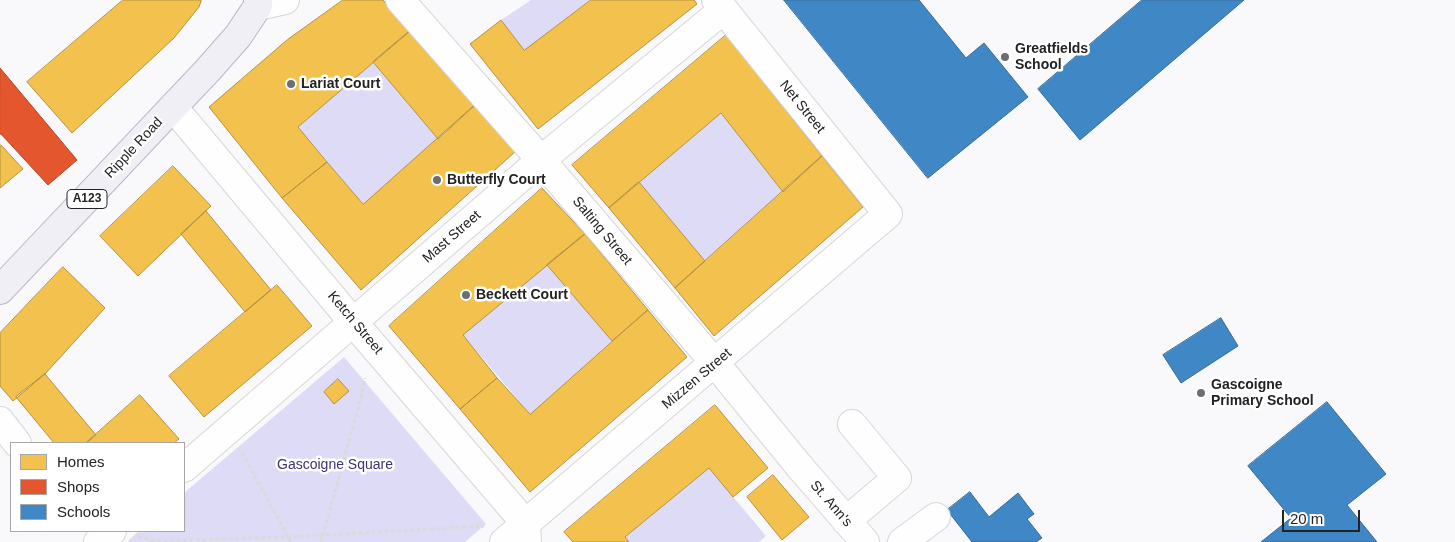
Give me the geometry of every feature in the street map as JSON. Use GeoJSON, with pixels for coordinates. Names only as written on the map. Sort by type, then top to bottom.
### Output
{"type":"FeatureCollection","features":[{"type":"Feature","properties":{"kind":"main road","name":"Ripple Road"},"geometry":{"type":"LineString","coordinates":[[0,290],[208,70],[238,36],[258,3]]}},
{"type":"Feature","properties":{"kind":"street"},"geometry":{"type":"LineString","coordinates":[[258,3],[284,0]]}},
{"type":"Feature","properties":{"kind":"street","name":"Salting Street"},"geometry":{"type":"LineString","coordinates":[[400,0],[541,160],[715,364],[799,466]]}},
{"type":"Feature","properties":{"kind":"street","name":"Mast Street"},"geometry":{"type":"LineString","coordinates":[[185,467],[719,5]]}},
{"type":"Feature","properties":{"kind":"street","name":"Net Street"},"geometry":{"type":"LineString","coordinates":[[719,5],[888,214]]}},
{"type":"Feature","properties":{"kind":"street","name":"Ketch Street"},"geometry":{"type":"LineString","coordinates":[[173,107],[372,343],[527,533]]}},
{"type":"Feature","properties":{"kind":"street","name":"Mizzen Street"},"geometry":{"type":"LineString","coordinates":[[495,534],[527,533],[715,364],[888,214]]}},
{"type":"Feature","properties":{"kind":"street"},"geometry":{"type":"LineString","coordinates":[[0,421],[16,442]]}},
{"type":"Feature","properties":{"kind":"street"},"geometry":{"type":"LineString","coordinates":[[846,521],[897,478],[852,424]]}},
{"type":"Feature","properties":{"kind":"street","name":"St. Ann's"},"geometry":{"type":"LineString","coordinates":[[799,466],[864,542]]}},
{"type":"Feature","properties":{"kind":"street"},"geometry":{"type":"LineString","coordinates":[[902,542],[936,516]]}},
{"type":"Feature","properties":{"kind":"street"},"geometry":{"type":"LineString","coordinates":[[88,532],[97,542],[110,532]]}},
{"type":"Feature","properties":{"kind":"path"},"geometry":{"type":"LineString","coordinates":[[321,542],[361,398],[372,343]]}},
{"type":"Feature","properties":{"kind":"path"},"geometry":{"type":"LineString","coordinates":[[229,429],[290,542]]}},
{"type":"Feature","properties":{"kind":"path"},"geometry":{"type":"LineString","coordinates":[[116,532],[156,541],[323,535],[495,534]]}},
{"type":"Feature","properties":{"kind":"green space"},"geometry":{"type":"Polygon","coordinates":[[[531,0],[591,0],[524,50],[501,20],[531,0]]]}},
{"type":"Feature","properties":{"kind":"green space"},"geometry":{"type":"Polygon","coordinates":[[[373,62],[438,139],[363,204],[298,127],[373,62]]]}},
{"type":"Feature","properties":{"kind":"green space"},"geometry":{"type":"Polygon","coordinates":[[[721,113],[783,192],[705,261],[639,182],[721,113]]]}},
{"type":"Feature","properties":{"kind":"green space"},"geometry":{"type":"Polygon","coordinates":[[[547,265],[612,341],[530,414],[463,335],[547,265]]]}},
{"type":"Feature","properties":{"kind":"green space","name":"Gascoigne Square"},"geometry":{"type":"Polygon","coordinates":[[[344,357],[486,524],[465,542],[128,541],[138,532],[185,532],[185,492],[344,357]]]}},
{"type":"Feature","properties":{"kind":"green space"},"geometry":{"type":"Polygon","coordinates":[[[709,468],[766,536],[759,542],[629,542],[625,537],[709,468]]]}},
{"type":"Feature","properties":{"kind":"building: Homes"},"geometry":{"type":"Polygon","coordinates":[[[123,0],[201,1],[199,7],[174,38],[72,133],[27,82],[123,0]]]}},
{"type":"Feature","properties":{"kind":"building: Homes","name":"Lariat Court"},"geometry":{"type":"Polygon","coordinates":[[[343,0],[383,0],[410,31],[298,127],[327,162],[282,198],[209,107],[287,40],[343,0]]]}},
{"type":"Feature","properties":{"kind":"building: Homes"},"geometry":{"type":"Polygon","coordinates":[[[591,0],[694,0],[697,4],[538,129],[470,44],[501,20],[524,50],[591,0]]]}},
{"type":"Feature","properties":{"kind":"building: Homes"},"geometry":{"type":"Polygon","coordinates":[[[410,31],[475,105],[438,139],[373,62],[410,31]]]}},
{"type":"Feature","properties":{"kind":"building: Homes"},"geometry":{"type":"Polygon","coordinates":[[[726,35],[822,156],[783,192],[721,113],[609,208],[572,165],[726,35]]]}},
{"type":"Feature","properties":{"kind":"building: Homes","name":"Butterfly Court"},"geometry":{"type":"Polygon","coordinates":[[[475,105],[516,151],[361,290],[282,198],[327,162],[363,204],[475,105]]]}},
{"type":"Feature","properties":{"kind":"building: Homes"},"geometry":{"type":"Polygon","coordinates":[[[0,146],[23,169],[0,188],[0,146]]]}},
{"type":"Feature","properties":{"kind":"building: Homes"},"geometry":{"type":"Polygon","coordinates":[[[822,156],[863,207],[714,336],[675,288],[822,156]]]}},
{"type":"Feature","properties":{"kind":"building: Homes"},"geometry":{"type":"Polygon","coordinates":[[[173,166],[211,206],[138,276],[100,236],[173,166]]]}},
{"type":"Feature","properties":{"kind":"building: Homes"},"geometry":{"type":"Polygon","coordinates":[[[639,182],[705,261],[675,288],[609,208],[639,182]]]}},
{"type":"Feature","properties":{"kind":"building: Homes","name":"Beckett Court"},"geometry":{"type":"Polygon","coordinates":[[[542,188],[585,234],[463,335],[497,378],[460,409],[389,326],[542,188]]]}},
{"type":"Feature","properties":{"kind":"building: Homes"},"geometry":{"type":"Polygon","coordinates":[[[206,211],[271,290],[245,312],[181,234],[206,211]]]}},
{"type":"Feature","properties":{"kind":"building: Homes"},"geometry":{"type":"Polygon","coordinates":[[[585,234],[648,310],[612,341],[547,265],[585,234]]]}},
{"type":"Feature","properties":{"kind":"building: Homes"},"geometry":{"type":"Polygon","coordinates":[[[63,267],[105,308],[45,374],[13,401],[0,386],[0,333],[63,267]]]}},
{"type":"Feature","properties":{"kind":"building: Homes"},"geometry":{"type":"Polygon","coordinates":[[[277,285],[312,326],[204,417],[169,376],[277,285]]]}},
{"type":"Feature","properties":{"kind":"building: Homes"},"geometry":{"type":"Polygon","coordinates":[[[648,310],[687,357],[530,492],[460,409],[497,378],[530,414],[648,310]]]}},
{"type":"Feature","properties":{"kind":"building: Homes"},"geometry":{"type":"Polygon","coordinates":[[[45,374],[96,435],[87,442],[53,442],[16,397],[45,374]]]}},
{"type":"Feature","properties":{"kind":"building: Homes"},"geometry":{"type":"Polygon","coordinates":[[[338,379],[349,391],[334,404],[324,392],[338,379]]]}},
{"type":"Feature","properties":{"kind":"building: Homes"},"geometry":{"type":"Polygon","coordinates":[[[140,395],[179,439],[175,442],[87,442],[140,395]]]}},
{"type":"Feature","properties":{"kind":"building: Homes"},"geometry":{"type":"Polygon","coordinates":[[[715,405],[768,468],[733,497],[709,468],[625,537],[629,542],[573,542],[564,532],[715,405]]]}},
{"type":"Feature","properties":{"kind":"building: Homes"},"geometry":{"type":"Polygon","coordinates":[[[773,475],[809,517],[782,540],[747,497],[773,475]]]}},
{"type":"Feature","properties":{"kind":"building: Shops"},"geometry":{"type":"Polygon","coordinates":[[[0,68],[77,160],[48,185],[0,134],[0,68]]]}},
{"type":"Feature","properties":{"kind":"building: Schools"},"geometry":{"type":"Polygon","coordinates":[[[784,0],[919,0],[966,58],[984,43],[1028,97],[928,178],[784,0]]]}},
{"type":"Feature","properties":{"kind":"building: Schools"},"geometry":{"type":"Polygon","coordinates":[[[1142,0],[1244,0],[1080,140],[1038,89],[1142,0]]]}},
{"type":"Feature","properties":{"kind":"building: Schools"},"geometry":{"type":"Polygon","coordinates":[[[1221,318],[1238,346],[1181,383],[1163,355],[1221,318]]]}},
{"type":"Feature","properties":{"kind":"building: Schools"},"geometry":{"type":"Polygon","coordinates":[[[1327,402],[1386,474],[1347,505],[1377,542],[1261,542],[1291,518],[1248,466],[1327,402]]]}},
{"type":"Feature","properties":{"kind":"building: Schools"},"geometry":{"type":"Polygon","coordinates":[[[970,492],[989,517],[1018,493],[1034,514],[1027,519],[1042,538],[1036,542],[972,542],[947,510],[970,492]]]}},
{"type":"Feature","properties":{"kind":"place","name":"Greatfields School"},"geometry":{"type":"Point","coordinates":[1005,57]}},
{"type":"Feature","properties":{"kind":"place","name":"Lariat Court"},"geometry":{"type":"Point","coordinates":[291,84]}},
{"type":"Feature","properties":{"kind":"place","name":"Butterfly Court"},"geometry":{"type":"Point","coordinates":[437,180]}},
{"type":"Feature","properties":{"kind":"place","name":"Beckett Court"},"geometry":{"type":"Point","coordinates":[466,295]}},
{"type":"Feature","properties":{"kind":"place","name":"Gascoigne Primary School"},"geometry":{"type":"Point","coordinates":[1201,393]}}]}
